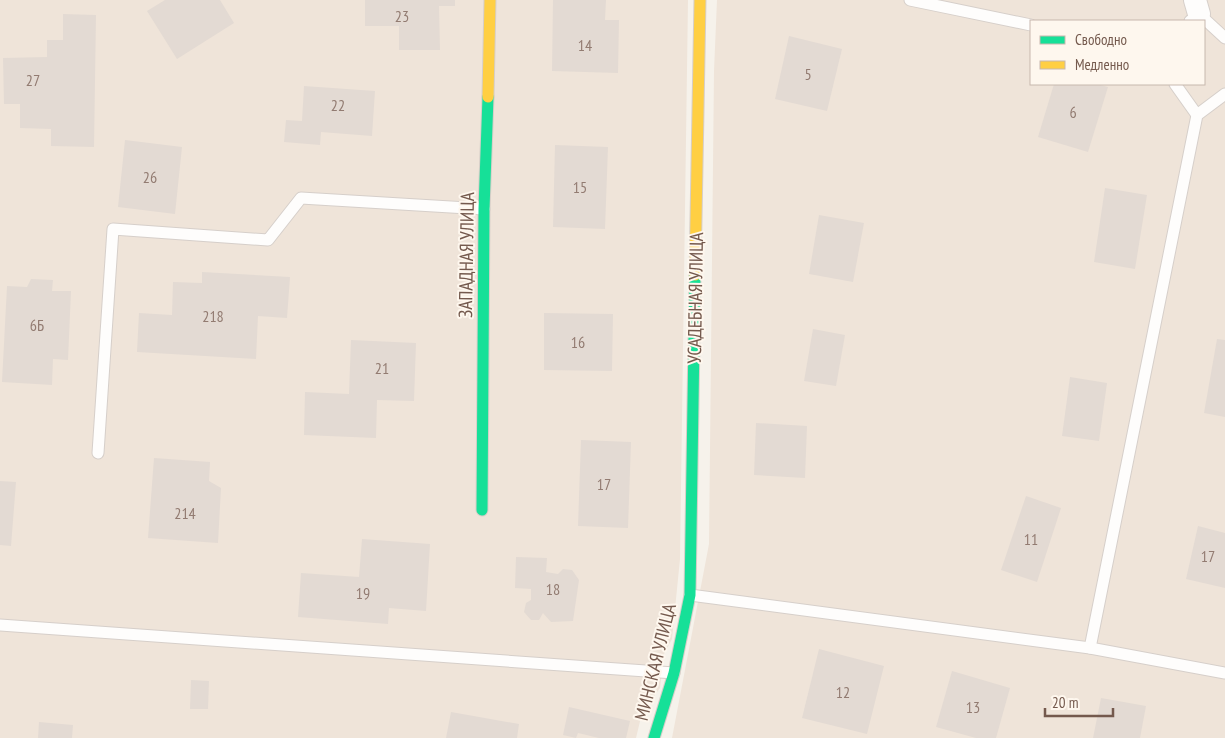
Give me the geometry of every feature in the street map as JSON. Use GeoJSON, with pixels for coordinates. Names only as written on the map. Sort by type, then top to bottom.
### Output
{"type":"FeatureCollection","features":[{"type":"Feature","properties":{"kind":"street","name":"ЗАПАДНАЯ УЛИЦА"},"geometry":{"type":"LineString","coordinates":[[482,510],[484,209],[490,0]]}},
{"type":"Feature","properties":{"kind":"street","name":"УСАДЕБНАЯ УЛИЦА"},"geometry":{"type":"LineString","coordinates":[[690,595],[700,0]]}},
{"type":"Feature","properties":{"kind":"street","name":"МИНСКАЯ УЛИЦА"},"geometry":{"type":"LineString","coordinates":[[654,738],[674,672],[690,595]]}},
{"type":"Feature","properties":{"kind":"lane"},"geometry":{"type":"LineString","coordinates":[[910,0],[1030,26]]}},
{"type":"Feature","properties":{"kind":"lane"},"geometry":{"type":"LineString","coordinates":[[1205,21],[1225,38]]}},
{"type":"Feature","properties":{"kind":"lane"},"geometry":{"type":"LineString","coordinates":[[1176,85],[1197,115]]}},
{"type":"Feature","properties":{"kind":"lane"},"geometry":{"type":"LineString","coordinates":[[1090,648],[1197,115],[1225,94]]}},
{"type":"Feature","properties":{"kind":"lane"},"geometry":{"type":"LineString","coordinates":[[98,453],[112,229],[268,240],[300,198],[484,209]]}},
{"type":"Feature","properties":{"kind":"lane"},"geometry":{"type":"LineString","coordinates":[[690,595],[1090,648],[1225,673]]}},
{"type":"Feature","properties":{"kind":"lane"},"geometry":{"type":"LineString","coordinates":[[0,625],[674,672]]}},
{"type":"Feature","properties":{"kind":"shaded area"},"geometry":{"type":"Polygon","coordinates":[[[0,0],[688,0],[680,559],[672,639],[664,654],[660,688],[642,713],[636,738],[0,738],[0,0]]]}},
{"type":"Feature","properties":{"kind":"shaded area"},"geometry":{"type":"Polygon","coordinates":[[[717,0],[1225,0],[1225,738],[672,738],[709,544],[714,71],[717,0]]]}},
{"type":"Feature","properties":{"kind":"building"},"geometry":{"type":"Polygon","coordinates":[[[165,0],[220,0],[234,23],[177,59],[147,11],[165,0]]]}},
{"type":"Feature","properties":{"kind":"building"},"geometry":{"type":"Polygon","coordinates":[[[365,0],[455,0],[455,6],[439,6],[440,50],[399,50],[399,26],[365,26],[365,0]]]}},
{"type":"Feature","properties":{"kind":"building"},"geometry":{"type":"Polygon","coordinates":[[[553,0],[606,0],[605,20],[619,20],[618,73],[552,71],[553,0]]]}},
{"type":"Feature","properties":{"kind":"building"},"geometry":{"type":"Polygon","coordinates":[[[63,14],[96,15],[94,147],[51,146],[51,129],[20,128],[20,104],[4,104],[3,58],[47,57],[47,40],[63,40],[63,14]]]}},
{"type":"Feature","properties":{"kind":"building"},"geometry":{"type":"Polygon","coordinates":[[[789,36],[842,49],[827,111],[775,99],[789,36]]]}},
{"type":"Feature","properties":{"kind":"building"},"geometry":{"type":"Polygon","coordinates":[[[1054,85],[1101,85],[1108,87],[1088,152],[1038,137],[1054,85]]]}},
{"type":"Feature","properties":{"kind":"building"},"geometry":{"type":"Polygon","coordinates":[[[304,86],[375,91],[372,136],[321,132],[320,145],[284,142],[286,120],[302,121],[304,86]]]}},
{"type":"Feature","properties":{"kind":"building"},"geometry":{"type":"Polygon","coordinates":[[[125,140],[182,147],[175,214],[118,207],[125,140]]]}},
{"type":"Feature","properties":{"kind":"building"},"geometry":{"type":"Polygon","coordinates":[[[555,145],[608,147],[605,229],[553,227],[555,145]]]}},
{"type":"Feature","properties":{"kind":"building"},"geometry":{"type":"Polygon","coordinates":[[[1105,188],[1147,195],[1135,269],[1094,262],[1105,188]]]}},
{"type":"Feature","properties":{"kind":"building"},"geometry":{"type":"Polygon","coordinates":[[[819,215],[864,223],[853,282],[809,274],[819,215]]]}},
{"type":"Feature","properties":{"kind":"building"},"geometry":{"type":"Polygon","coordinates":[[[202,272],[290,277],[287,318],[258,316],[256,359],[137,352],[139,313],[172,315],[173,282],[202,283],[202,272]]]}},
{"type":"Feature","properties":{"kind":"building"},"geometry":{"type":"Polygon","coordinates":[[[31,279],[53,280],[52,291],[71,291],[68,360],[53,359],[52,385],[2,382],[7,286],[27,287],[31,279]]]}},
{"type":"Feature","properties":{"kind":"building"},"geometry":{"type":"Polygon","coordinates":[[[544,313],[613,314],[612,371],[544,370],[544,313]]]}},
{"type":"Feature","properties":{"kind":"building"},"geometry":{"type":"Polygon","coordinates":[[[813,329],[845,335],[836,386],[804,381],[813,329]]]}},
{"type":"Feature","properties":{"kind":"building"},"geometry":{"type":"Polygon","coordinates":[[[1217,339],[1225,340],[1225,417],[1204,413],[1217,339]]]}},
{"type":"Feature","properties":{"kind":"building"},"geometry":{"type":"Polygon","coordinates":[[[351,340],[416,343],[414,401],[377,400],[376,438],[304,435],[305,392],[349,394],[351,340]]]}},
{"type":"Feature","properties":{"kind":"building"},"geometry":{"type":"Polygon","coordinates":[[[1070,377],[1107,383],[1099,441],[1062,436],[1070,377]]]}},
{"type":"Feature","properties":{"kind":"building"},"geometry":{"type":"Polygon","coordinates":[[[756,423],[807,426],[805,478],[754,475],[756,423]]]}},
{"type":"Feature","properties":{"kind":"building"},"geometry":{"type":"Polygon","coordinates":[[[581,440],[631,442],[628,528],[578,526],[581,440]]]}},
{"type":"Feature","properties":{"kind":"building"},"geometry":{"type":"Polygon","coordinates":[[[154,458],[210,462],[209,481],[221,488],[218,543],[148,538],[154,458]]]}},
{"type":"Feature","properties":{"kind":"building"},"geometry":{"type":"Polygon","coordinates":[[[0,481],[16,482],[11,546],[0,545],[0,481]]]}},
{"type":"Feature","properties":{"kind":"building"},"geometry":{"type":"Polygon","coordinates":[[[1026,496],[1061,508],[1037,582],[1001,570],[1026,496]]]}},
{"type":"Feature","properties":{"kind":"building"},"geometry":{"type":"Polygon","coordinates":[[[1198,526],[1225,533],[1225,588],[1186,579],[1198,526]]]}},
{"type":"Feature","properties":{"kind":"building"},"geometry":{"type":"Polygon","coordinates":[[[362,539],[430,544],[426,611],[389,608],[388,624],[298,617],[301,573],[359,577],[362,539]]]}},
{"type":"Feature","properties":{"kind":"building"},"geometry":{"type":"Polygon","coordinates":[[[516,557],[547,558],[546,572],[558,574],[563,569],[572,570],[579,580],[573,621],[551,622],[543,613],[539,620],[531,620],[524,612],[526,603],[531,600],[531,589],[515,588],[516,557]]]}},
{"type":"Feature","properties":{"kind":"building"},"geometry":{"type":"Polygon","coordinates":[[[819,649],[884,666],[867,734],[802,718],[819,649]]]}},
{"type":"Feature","properties":{"kind":"building"},"geometry":{"type":"Polygon","coordinates":[[[952,671],[1010,688],[996,738],[976,738],[936,727],[952,671]]]}},
{"type":"Feature","properties":{"kind":"building"},"geometry":{"type":"Polygon","coordinates":[[[191,680],[209,681],[208,709],[190,709],[191,680]]]}},
{"type":"Feature","properties":{"kind":"building"},"geometry":{"type":"Polygon","coordinates":[[[1101,698],[1146,706],[1140,738],[1093,738],[1101,698]]]}},
{"type":"Feature","properties":{"kind":"building"},"geometry":{"type":"Polygon","coordinates":[[[569,707],[630,721],[626,738],[599,738],[578,733],[576,738],[563,735],[569,707]]]}},
{"type":"Feature","properties":{"kind":"building"},"geometry":{"type":"Polygon","coordinates":[[[451,712],[519,724],[517,738],[446,738],[451,712]]]}},
{"type":"Feature","properties":{"kind":"building"},"geometry":{"type":"Polygon","coordinates":[[[39,722],[73,725],[72,738],[38,738],[39,722]]]}},
{"type":"Feature","properties":{"kind":"traffic: fast"},"geometry":{"type":"LineString","coordinates":[[482,510],[484,209],[488,97]]}},
{"type":"Feature","properties":{"kind":"traffic: fast"},"geometry":{"type":"LineString","coordinates":[[654,738],[674,673],[690,595],[695,275]]}},
{"type":"Feature","properties":{"kind":"traffic: slow"},"geometry":{"type":"LineString","coordinates":[[488,97],[490,0]]}},
{"type":"Feature","properties":{"kind":"traffic: slow"},"geometry":{"type":"LineString","coordinates":[[695,275],[700,0]]}}]}
